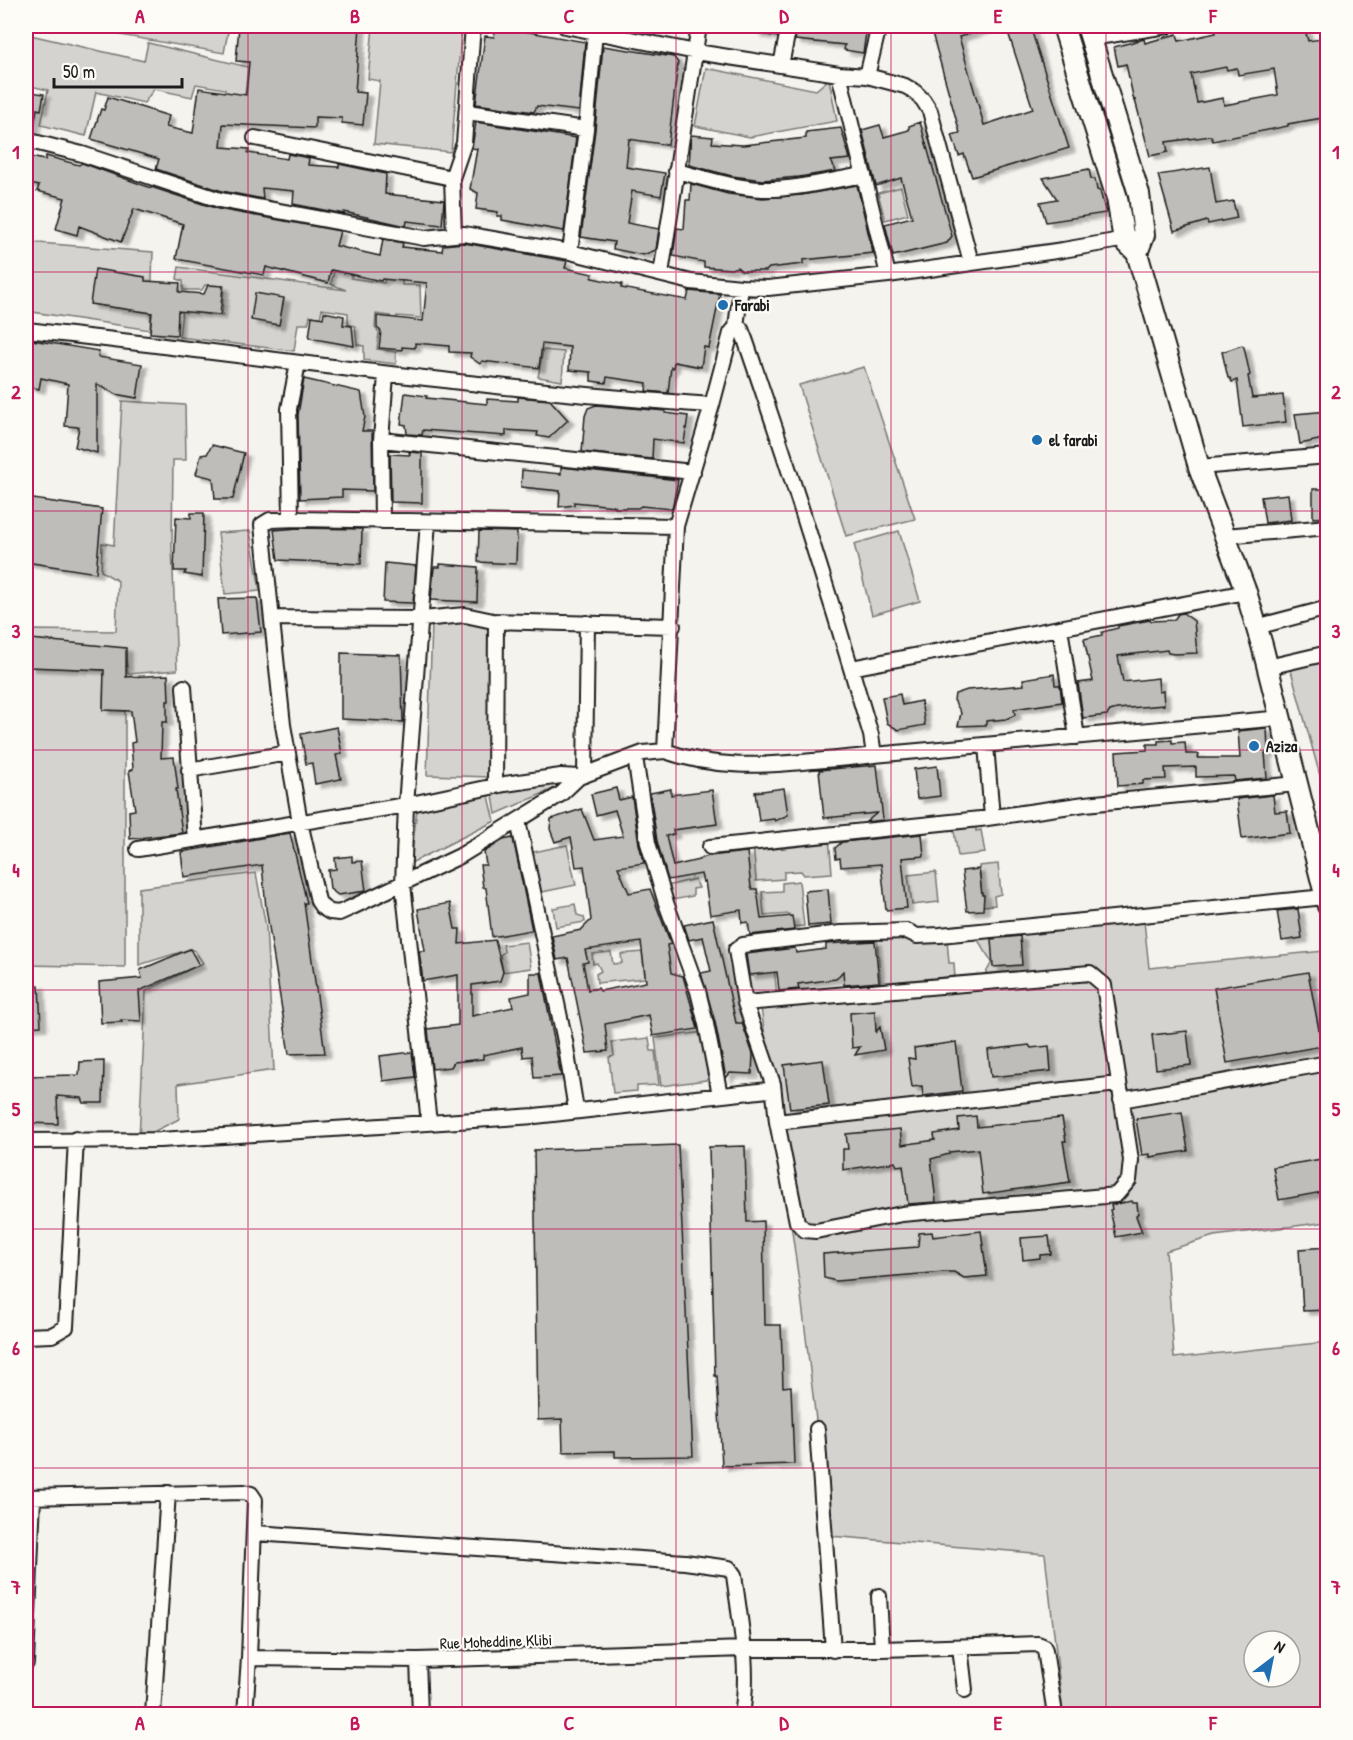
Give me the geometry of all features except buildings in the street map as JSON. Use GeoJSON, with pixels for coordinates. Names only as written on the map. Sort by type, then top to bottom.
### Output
{"type":"FeatureCollection","features":[{"type":"Feature","properties":{"kind":"street"},"geometry":{"type":"LineString","coordinates":[[454,234],[452,178],[464,143],[473,26]]}},
{"type":"Feature","properties":{"kind":"street"},"geometry":{"type":"LineString","coordinates":[[565,26],[603,31],[696,52],[839,74],[867,76],[906,86],[923,100],[930,111],[971,262]]}},
{"type":"Feature","properties":{"kind":"street"},"geometry":{"type":"LineString","coordinates":[[661,274],[699,26]]}},
{"type":"Feature","properties":{"kind":"street"},"geometry":{"type":"LineString","coordinates":[[781,65],[789,26]]}},
{"type":"Feature","properties":{"kind":"street"},"geometry":{"type":"LineString","coordinates":[[867,76],[879,26]]}},
{"type":"Feature","properties":{"kind":"street"},"geometry":{"type":"LineString","coordinates":[[745,1003],[1090,973],[1104,985],[1131,1160],[1129,1180],[1116,1195],[902,1214],[816,1231],[805,1230],[797,1222],[777,1122],[773,1084],[745,1003],[736,950],[743,945],[841,933],[907,932],[917,936],[940,935],[1326,901],[1268,667],[1246,592],[1199,467],[1135,243],[1117,198],[1063,26]]}},
{"type":"Feature","properties":{"kind":"street"},"geometry":{"type":"LineString","coordinates":[[1135,243],[1139,195],[1089,32],[1167,26]]}},
{"type":"Feature","properties":{"kind":"street"},"geometry":{"type":"LineString","coordinates":[[570,252],[586,129],[603,31]]}},
{"type":"Feature","properties":{"kind":"street"},"geometry":{"type":"LineString","coordinates":[[839,74],[888,275]]}},
{"type":"Feature","properties":{"kind":"street"},"geometry":{"type":"LineString","coordinates":[[467,112],[586,129]]}},
{"type":"Feature","properties":{"kind":"street"},"geometry":{"type":"LineString","coordinates":[[255,138],[452,178]]}},
{"type":"Feature","properties":{"kind":"street"},"geometry":{"type":"LineString","coordinates":[[26,140],[82,154],[220,200],[424,238],[454,234],[570,252],[691,282],[741,287],[768,288],[888,275],[1063,250],[1135,243]]}},
{"type":"Feature","properties":{"kind":"street"},"geometry":{"type":"LineString","coordinates":[[676,171],[741,188],[763,189],[779,189],[864,175]]}},
{"type":"Feature","properties":{"kind":"street"},"geometry":{"type":"LineString","coordinates":[[665,751],[673,626],[676,526],[731,333],[736,327],[741,287]]}},
{"type":"Feature","properties":{"kind":"street"},"geometry":{"type":"LineString","coordinates":[[736,327],[741,329],[745,339],[778,434],[851,668],[874,755]]}},
{"type":"Feature","properties":{"kind":"street"},"geometry":{"type":"LineString","coordinates":[[26,330],[105,338],[386,375],[712,405]]}},
{"type":"Feature","properties":{"kind":"street"},"geometry":{"type":"LineString","coordinates":[[291,519],[289,409],[297,363]]}},
{"type":"Feature","properties":{"kind":"street"},"geometry":{"type":"LineString","coordinates":[[382,520],[381,440],[386,375]]}},
{"type":"Feature","properties":{"kind":"street"},"geometry":{"type":"LineString","coordinates":[[381,440],[693,472]]}},
{"type":"Feature","properties":{"kind":"street"},"geometry":{"type":"LineString","coordinates":[[1199,467],[1328,456]]}},
{"type":"Feature","properties":{"kind":"street"},"geometry":{"type":"LineString","coordinates":[[587,623],[582,776],[561,794],[518,821],[460,855],[403,884],[339,913],[330,912],[322,907],[318,901],[300,822],[288,753],[262,525],[270,520],[291,519],[676,526]]}},
{"type":"Feature","properties":{"kind":"street"},"geometry":{"type":"LineString","coordinates":[[428,522],[406,805],[403,884],[429,1123]]}},
{"type":"Feature","properties":{"kind":"street"},"geometry":{"type":"LineString","coordinates":[[1225,536],[1328,527]]}},
{"type":"Feature","properties":{"kind":"street"},"geometry":{"type":"LineString","coordinates":[[851,668],[1246,592]]}},
{"type":"Feature","properties":{"kind":"street"},"geometry":{"type":"LineString","coordinates":[[1256,627],[1328,608]]}},
{"type":"Feature","properties":{"kind":"street"},"geometry":{"type":"LineString","coordinates":[[272,618],[422,619],[465,615],[496,621],[673,626]]}},
{"type":"Feature","properties":{"kind":"street"},"geometry":{"type":"LineString","coordinates":[[495,786],[496,621]]}},
{"type":"Feature","properties":{"kind":"street"},"geometry":{"type":"LineString","coordinates":[[1060,628],[1077,736]]}},
{"type":"Feature","properties":{"kind":"street"},"geometry":{"type":"LineString","coordinates":[[1268,667],[1328,653]]}},
{"type":"Feature","properties":{"kind":"street"},"geometry":{"type":"LineString","coordinates":[[184,687],[195,840]]}},
{"type":"Feature","properties":{"kind":"street"},"geometry":{"type":"LineString","coordinates":[[138,849],[406,805],[495,786],[561,776],[582,776],[643,753],[665,751],[708,763],[762,766],[1281,718]]}},
{"type":"Feature","properties":{"kind":"street"},"geometry":{"type":"LineString","coordinates":[[986,745],[992,817]]}},
{"type":"Feature","properties":{"kind":"street"},"geometry":{"type":"LineString","coordinates":[[189,770],[288,753]]}},
{"type":"Feature","properties":{"kind":"street"},"geometry":{"type":"LineString","coordinates":[[635,757],[648,843],[665,900],[698,991],[720,1095]]}},
{"type":"Feature","properties":{"kind":"street"},"geometry":{"type":"LineString","coordinates":[[710,847],[992,817],[1085,804],[1297,784]]}},
{"type":"Feature","properties":{"kind":"street"},"geometry":{"type":"LineString","coordinates":[[518,821],[566,1041],[576,1110]]}},
{"type":"Feature","properties":{"kind":"street"},"geometry":{"type":"LineString","coordinates":[[1121,1100],[1328,1063]]}},
{"type":"Feature","properties":{"kind":"street"},"geometry":{"type":"LineString","coordinates":[[777,1122],[1118,1084]]}},
{"type":"Feature","properties":{"kind":"street"},"geometry":{"type":"LineString","coordinates":[[26,1141],[160,1140],[535,1116],[691,1100],[772,1088]]}},
{"type":"Feature","properties":{"kind":"street"},"geometry":{"type":"LineString","coordinates":[[26,1336],[52,1335],[66,1327],[76,1139]]}},
{"type":"Feature","properties":{"kind":"street"},"geometry":{"type":"LineString","coordinates":[[817,1429],[833,1650]]}},
{"type":"Feature","properties":{"kind":"street"},"geometry":{"type":"LineString","coordinates":[[26,1663],[29,1497],[248,1492],[255,1500],[255,1533],[245,1714]]}},
{"type":"Feature","properties":{"kind":"street"},"geometry":{"type":"LineString","coordinates":[[153,1714],[168,1493]]}},
{"type":"Feature","properties":{"kind":"street"},"geometry":{"type":"LineString","coordinates":[[255,1533],[673,1562],[729,1568],[734,1575],[744,1649],[745,1696],[742,1714]]}},
{"type":"Feature","properties":{"kind":"street"},"geometry":{"type":"LineString","coordinates":[[879,1596],[882,1649]]}},
{"type":"Feature","properties":{"kind":"street","name":"Rue Moheddine Klibi"},"geometry":{"type":"LineString","coordinates":[[249,1658],[418,1660],[744,1649],[833,1650],[1043,1646],[1055,1714]]}},
{"type":"Feature","properties":{"kind":"street"},"geometry":{"type":"LineString","coordinates":[[960,1647],[965,1690]]}},
{"type":"Feature","properties":{"kind":"street"},"geometry":{"type":"LineString","coordinates":[[418,1660],[420,1714]]}},
{"type":"Feature","properties":{"kind":"shaded area"},"geometry":{"type":"Polygon","coordinates":[[[122,26],[229,26],[224,53],[120,35],[122,26]]]}},
{"type":"Feature","properties":{"kind":"shaded area"},"geometry":{"type":"Polygon","coordinates":[[[373,26],[462,26],[451,152],[374,144],[380,81],[368,79],[373,26]]]}},
{"type":"Feature","properties":{"kind":"shaded area"},"geometry":{"type":"Polygon","coordinates":[[[26,34],[144,61],[148,43],[248,67],[242,123],[221,120],[225,89],[196,84],[192,97],[154,89],[144,103],[96,92],[86,136],[41,125],[48,90],[26,85],[26,34]]]}},
{"type":"Feature","properties":{"kind":"shaded area"},"geometry":{"type":"Polygon","coordinates":[[[706,68],[816,90],[829,79],[837,121],[750,137],[695,126],[706,68]]]}},
{"type":"Feature","properties":{"kind":"shaded area"},"geometry":{"type":"Polygon","coordinates":[[[901,187],[908,214],[885,220],[878,193],[901,187]]]}},
{"type":"Feature","properties":{"kind":"shaded area"},"geometry":{"type":"Polygon","coordinates":[[[26,242],[153,252],[150,330],[26,311],[26,242]]]}},
{"type":"Feature","properties":{"kind":"shaded area"},"geometry":{"type":"Polygon","coordinates":[[[339,248],[354,251],[351,278],[384,283],[389,258],[404,260],[402,285],[420,285],[421,318],[397,316],[397,320],[391,320],[390,316],[376,314],[375,328],[379,332],[377,349],[396,352],[396,364],[364,360],[364,346],[357,345],[355,326],[348,324],[348,313],[322,309],[320,318],[310,316],[308,324],[298,324],[294,351],[179,337],[182,311],[222,316],[224,286],[205,285],[202,290],[183,290],[183,281],[177,279],[179,267],[346,290],[331,284],[339,248]]]}},
{"type":"Feature","properties":{"kind":"shaded area"},"geometry":{"type":"Polygon","coordinates":[[[543,350],[564,352],[562,381],[538,377],[543,350]]]}},
{"type":"Feature","properties":{"kind":"shaded area"},"geometry":{"type":"Polygon","coordinates":[[[864,367],[915,519],[846,536],[799,385],[864,367]]]}},
{"type":"Feature","properties":{"kind":"shaded area"},"geometry":{"type":"Polygon","coordinates":[[[122,401],[185,405],[186,460],[173,460],[172,546],[177,670],[128,674],[125,650],[30,639],[29,666],[104,670],[103,710],[125,711],[125,967],[26,965],[26,637],[30,637],[29,630],[116,631],[118,581],[101,571],[102,543],[114,545],[122,401]]]}},
{"type":"Feature","properties":{"kind":"shaded area"},"geometry":{"type":"Polygon","coordinates":[[[250,531],[260,591],[225,594],[218,533],[250,531]]]}},
{"type":"Feature","properties":{"kind":"shaded area"},"geometry":{"type":"Polygon","coordinates":[[[899,531],[920,601],[872,615],[854,544],[899,531]]]}},
{"type":"Feature","properties":{"kind":"shaded area"},"geometry":{"type":"Polygon","coordinates":[[[465,615],[493,621],[490,777],[427,775],[432,623],[465,615]]]}},
{"type":"Feature","properties":{"kind":"shaded area"},"geometry":{"type":"Polygon","coordinates":[[[1327,660],[1327,801],[1290,667],[1327,660]]]}},
{"type":"Feature","properties":{"kind":"shaded area"},"geometry":{"type":"Polygon","coordinates":[[[561,781],[560,786],[496,814],[492,790],[561,781]]]}},
{"type":"Feature","properties":{"kind":"shaded area"},"geometry":{"type":"Polygon","coordinates":[[[488,792],[495,821],[411,863],[417,808],[488,792]]]}},
{"type":"Feature","properties":{"kind":"shaded area"},"geometry":{"type":"Polygon","coordinates":[[[976,826],[976,831],[981,830],[985,853],[958,856],[954,831],[947,827],[976,826]]]}},
{"type":"Feature","properties":{"kind":"shaded area"},"geometry":{"type":"Polygon","coordinates":[[[829,837],[832,873],[804,875],[801,871],[784,872],[784,879],[756,881],[753,843],[829,837]]]}},
{"type":"Feature","properties":{"kind":"shaded area"},"geometry":{"type":"Polygon","coordinates":[[[567,845],[576,885],[537,893],[529,853],[567,845]]]}},
{"type":"Feature","properties":{"kind":"shaded area"},"geometry":{"type":"Polygon","coordinates":[[[998,864],[1001,894],[994,896],[995,905],[983,906],[979,866],[998,864]]]}},
{"type":"Feature","properties":{"kind":"shaded area"},"geometry":{"type":"Polygon","coordinates":[[[936,872],[939,902],[912,905],[908,875],[936,872]]]}},
{"type":"Feature","properties":{"kind":"shaded area"},"geometry":{"type":"Polygon","coordinates":[[[256,873],[266,927],[274,1070],[178,1084],[179,1119],[139,1139],[146,991],[203,963],[195,951],[190,949],[139,965],[139,888],[256,873]]]}},
{"type":"Feature","properties":{"kind":"shaded area"},"geometry":{"type":"Polygon","coordinates":[[[695,879],[699,888],[693,889],[693,896],[668,901],[663,887],[695,879]]]}},
{"type":"Feature","properties":{"kind":"shaded area"},"geometry":{"type":"Polygon","coordinates":[[[799,881],[804,926],[791,927],[789,914],[764,916],[762,892],[782,891],[782,883],[799,881]]]}},
{"type":"Feature","properties":{"kind":"shaded area"},"geometry":{"type":"Polygon","coordinates":[[[575,904],[577,915],[584,917],[585,922],[556,927],[553,908],[575,904]]]}},
{"type":"Feature","properties":{"kind":"shaded area"},"geometry":{"type":"Polygon","coordinates":[[[1144,921],[1149,968],[1324,951],[1328,971],[1327,1222],[1214,1236],[1166,1251],[1174,1358],[1327,1342],[1327,1714],[1063,1714],[1045,1554],[830,1536],[801,1296],[761,1008],[978,987],[992,962],[976,937],[1144,921]]]}},
{"type":"Feature","properties":{"kind":"shaded area"},"geometry":{"type":"Polygon","coordinates":[[[909,936],[947,940],[949,963],[954,963],[955,979],[881,988],[877,939],[909,936]]]}},
{"type":"Feature","properties":{"kind":"shaded area"},"geometry":{"type":"Polygon","coordinates":[[[527,942],[531,968],[503,972],[500,955],[504,952],[503,945],[527,942]]]}},
{"type":"Feature","properties":{"kind":"shaded area"},"geometry":{"type":"Polygon","coordinates":[[[772,948],[777,996],[746,1000],[743,977],[753,976],[752,965],[764,965],[762,949],[772,948]]]}},
{"type":"Feature","properties":{"kind":"shaded area"},"geometry":{"type":"Polygon","coordinates":[[[611,952],[613,964],[622,963],[621,954],[642,952],[645,978],[597,983],[596,974],[601,971],[597,963],[593,964],[592,954],[611,952]]]}},
{"type":"Feature","properties":{"kind":"shaded area"},"geometry":{"type":"Polygon","coordinates":[[[704,1032],[709,1078],[661,1086],[655,1038],[704,1032]]]}},
{"type":"Feature","properties":{"kind":"shaded area"},"geometry":{"type":"Polygon","coordinates":[[[649,1038],[651,1051],[655,1051],[659,1085],[637,1086],[637,1091],[613,1093],[609,1057],[614,1056],[612,1042],[649,1038]]]}},
{"type":"Feature","properties":{"kind":"place","name":"Farabi"},"geometry":{"type":"Point","coordinates":[723,305]}},
{"type":"Feature","properties":{"kind":"place","name":"el farabi"},"geometry":{"type":"Point","coordinates":[1037,440]}},
{"type":"Feature","properties":{"kind":"place","name":"Aziza"},"geometry":{"type":"Point","coordinates":[1254,746]}}]}
